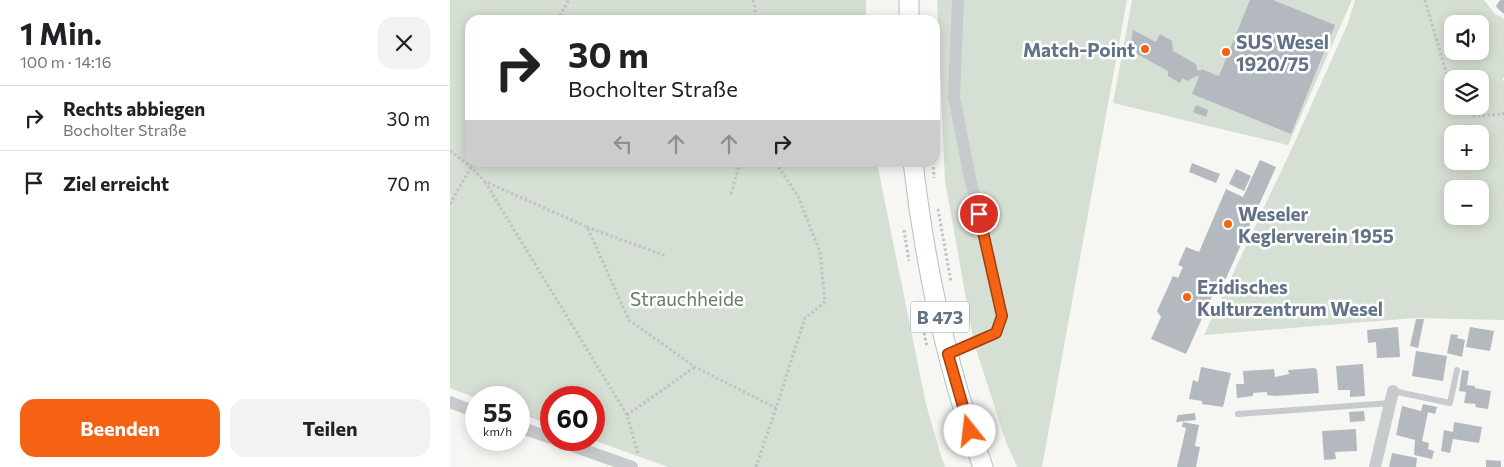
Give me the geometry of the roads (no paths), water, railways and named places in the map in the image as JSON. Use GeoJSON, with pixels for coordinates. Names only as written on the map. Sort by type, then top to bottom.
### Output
{"type":"FeatureCollection","features":[{"type":"Feature","properties":{"kind":"main road"},"geometry":{"type":"LineString","coordinates":[[909,0],[909,15]]}},
{"type":"Feature","properties":{"kind":"main road","name":"B 473"},"geometry":{"type":"LineString","coordinates":[[914,167],[924,247],[948,354],[970,431],[983,467]]}},
{"type":"Feature","properties":{"kind":"street"},"geometry":{"type":"LineString","coordinates":[[948,354],[996,333],[1002,316],[970,178],[954,97],[958,0]]}},
{"type":"Feature","properties":{"kind":"street"},"geometry":{"type":"LineString","coordinates":[[1375,467],[1392,397]]}},
{"type":"Feature","properties":{"kind":"street"},"geometry":{"type":"LineString","coordinates":[[450,402],[465,408]]}},
{"type":"Feature","properties":{"kind":"street"},"geometry":{"type":"LineString","coordinates":[[594,451],[636,463]]}},
{"type":"Feature","properties":{"kind":"lane"},"geometry":{"type":"LineString","coordinates":[[1238,414],[1392,397],[1450,402],[1457,370]]}},
{"type":"Feature","properties":{"kind":"place","name":"Match-Point"},"geometry":{"type":"Point","coordinates":[1145,49]}},
{"type":"Feature","properties":{"kind":"place","name":"SUS Wesel 1920/75"},"geometry":{"type":"Point","coordinates":[1226,52]}},
{"type":"Feature","properties":{"kind":"place","name":"Weseler Keglerverein 1955"},"geometry":{"type":"Point","coordinates":[1228,224]}},
{"type":"Feature","properties":{"kind":"place","name":"Ezidisches Kulturzentrum Wesel"},"geometry":{"type":"Point","coordinates":[1187,297]}},
{"type":"Feature","properties":{"kind":"park label","name":"Strauchheide"},"geometry":{"type":"Point","coordinates":[687,298]}}]}
